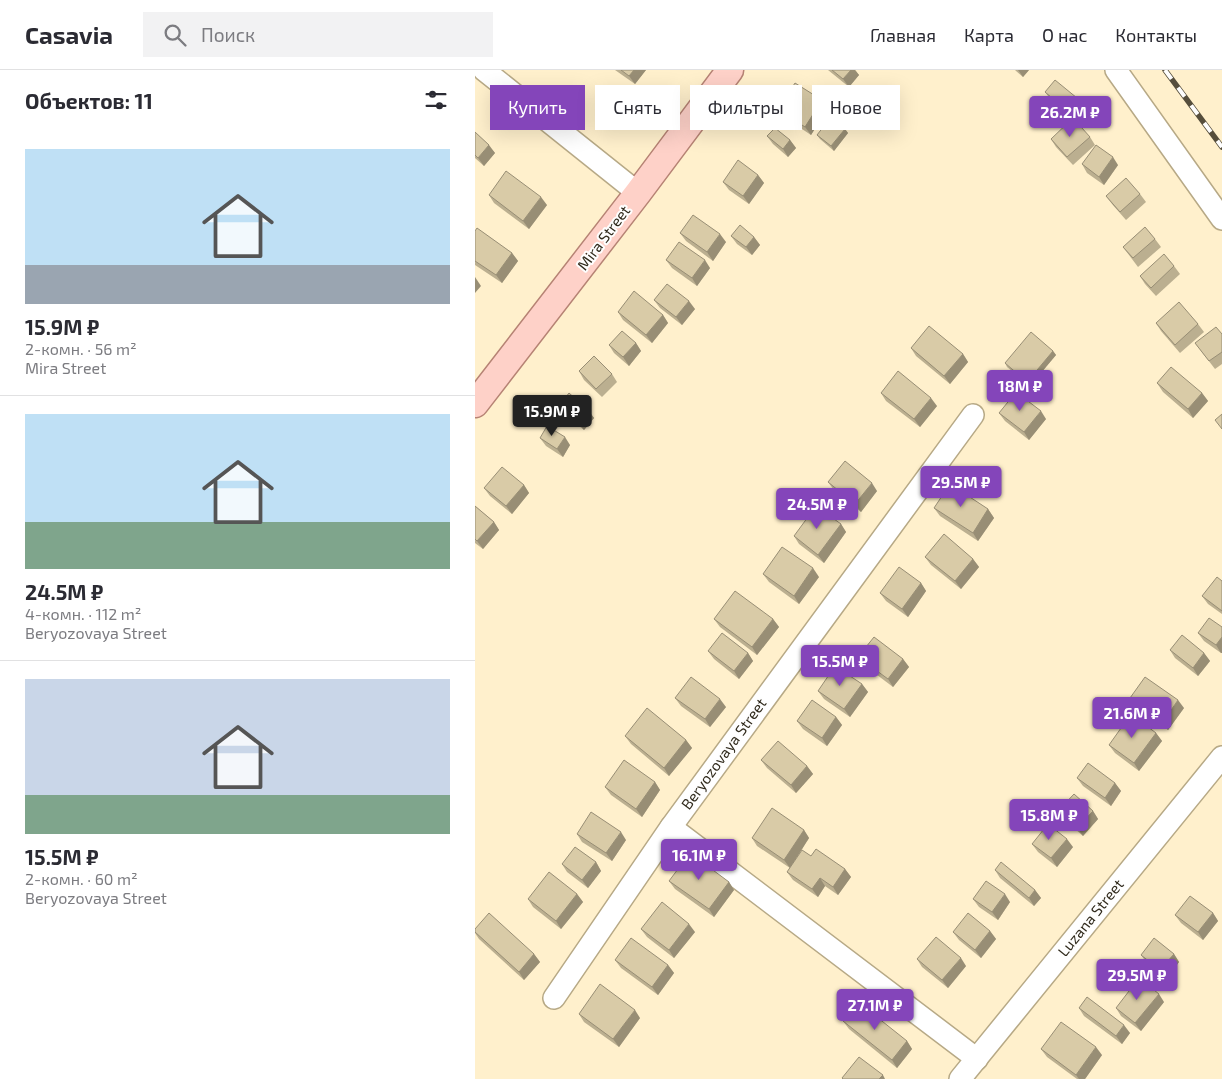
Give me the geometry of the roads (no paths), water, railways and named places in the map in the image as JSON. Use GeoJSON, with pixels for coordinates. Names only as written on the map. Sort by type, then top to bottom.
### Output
{"type":"FeatureCollection","features":[{"type":"Feature","properties":{"kind":"main road","name":"Mira Street"},"geometry":{"type":"LineString","coordinates":[[475,404],[638,193],[730,70]]}},
{"type":"Feature","properties":{"kind":"street"},"geometry":{"type":"LineString","coordinates":[[484,70],[638,193]]}},
{"type":"Feature","properties":{"kind":"street"},"geometry":{"type":"LineString","coordinates":[[1116,70],[1222,219]]}},
{"type":"Feature","properties":{"kind":"street","name":"Beryozovaya Street"},"geometry":{"type":"LineString","coordinates":[[555,998],[671,827],[973,414]]}},
{"type":"Feature","properties":{"kind":"street","name":"Luzana Street"},"geometry":{"type":"LineString","coordinates":[[960,1079],[1222,757]]}},
{"type":"Feature","properties":{"kind":"street"},"geometry":{"type":"LineString","coordinates":[[671,827],[977,1059]]}},
{"type":"Feature","properties":{"kind":"railway"},"geometry":{"type":"LineString","coordinates":[[1165,70],[1222,147]]}}]}
